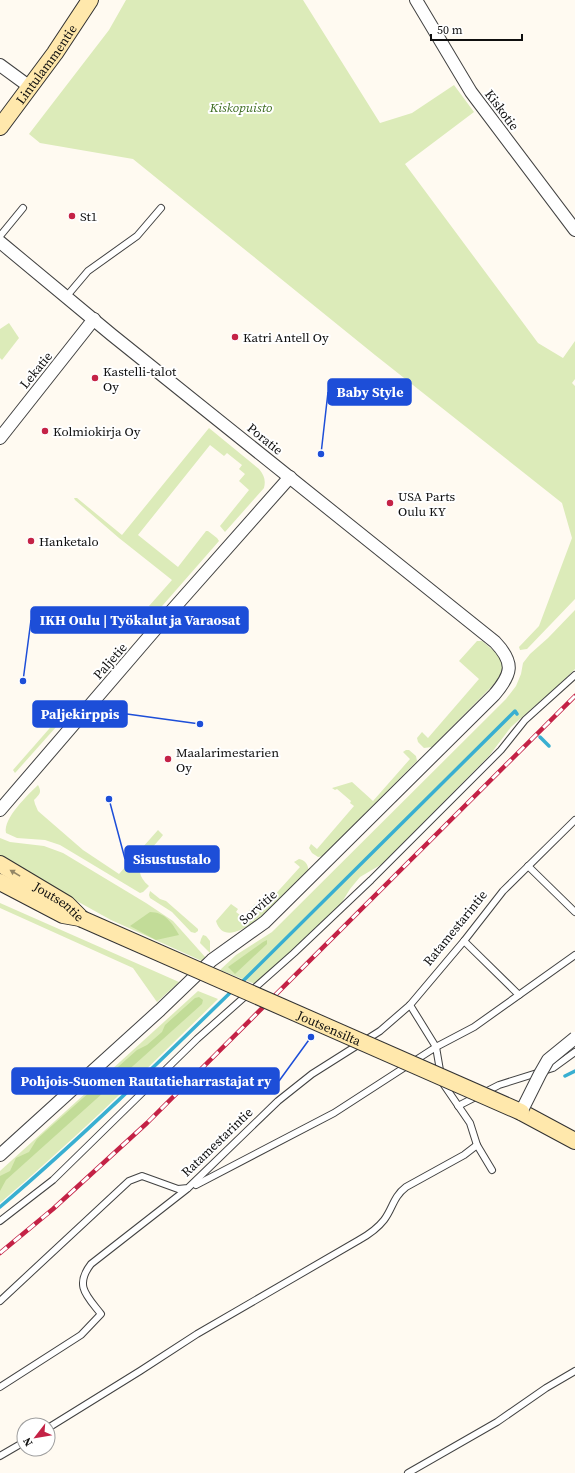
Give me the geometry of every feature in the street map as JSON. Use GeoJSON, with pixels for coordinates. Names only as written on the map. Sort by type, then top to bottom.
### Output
{"type":"FeatureCollection","features":[{"type":"Feature","properties":{"kind":"main road","name":"Lintulammentie"},"geometry":{"type":"LineString","coordinates":[[0,127],[55,53],[90,0]]}},
{"type":"Feature","properties":{"kind":"main road","name":"Joutsentie"},"geometry":{"type":"LineString","coordinates":[[0,864],[66,904],[82,919]]}},
{"type":"Feature","properties":{"kind":"main road","name":"Joutsentie"},"geometry":{"type":"LineString","coordinates":[[0,882],[63,915],[82,919]]}},
{"type":"Feature","properties":{"kind":"main road","name":"Joutsensilta"},"geometry":{"type":"LineString","coordinates":[[82,919],[521,1112],[575,1141]]}},
{"type":"Feature","properties":{"kind":"street","name":"Kiskotie"},"geometry":{"type":"LineString","coordinates":[[421,2],[471,92],[575,230]]}},
{"type":"Feature","properties":{"kind":"street"},"geometry":{"type":"LineString","coordinates":[[0,65],[30,88]]}},
{"type":"Feature","properties":{"kind":"street","name":"Poratie"},"geometry":{"type":"LineString","coordinates":[[0,242],[66,297],[495,642],[505,652],[508,660]]}},
{"type":"Feature","properties":{"kind":"street","name":"Lekatie"},"geometry":{"type":"LineString","coordinates":[[0,438],[94,319]]}},
{"type":"Feature","properties":{"kind":"street","name":"Paljetie"},"geometry":{"type":"LineString","coordinates":[[0,810],[159,625],[290,477]]}},
{"type":"Feature","properties":{"kind":"street","name":"Sorvitie"},"geometry":{"type":"LineString","coordinates":[[0,1155],[160,1010],[212,960],[265,922],[494,695],[505,682],[508,673],[508,660]]}},
{"type":"Feature","properties":{"kind":"street"},"geometry":{"type":"LineString","coordinates":[[521,1112],[548,1060],[575,1038]]}},
{"type":"Feature","properties":{"kind":"lane"},"geometry":{"type":"LineString","coordinates":[[0,236],[23,208]]}},
{"type":"Feature","properties":{"kind":"lane"},"geometry":{"type":"LineString","coordinates":[[66,297],[88,271],[137,236],[161,208]]}},
{"type":"Feature","properties":{"kind":"lane"},"geometry":{"type":"LineString","coordinates":[[0,1221],[53,1180],[197,1039],[294,953],[371,880],[500,750],[525,720],[575,674]]}},
{"type":"Feature","properties":{"kind":"lane","name":"Ratamestarintie"},"geometry":{"type":"LineString","coordinates":[[0,1301],[129,1181],[142,1176],[178,1189],[188,1188],[278,1102],[312,1074],[380,1031],[410,1005],[503,892],[575,820]]}},
{"type":"Feature","properties":{"kind":"lane"},"geometry":{"type":"LineString","coordinates":[[528,866],[575,912]]}},
{"type":"Feature","properties":{"kind":"lane"},"geometry":{"type":"LineString","coordinates":[[464,941],[519,995]]}},
{"type":"Feature","properties":{"kind":"lane"},"geometry":{"type":"LineString","coordinates":[[0,1386],[81,1336],[101,1314],[86,1294],[82,1280],[84,1273],[91,1264],[188,1188],[334,1112],[436,1047],[474,1026],[575,955]]}},
{"type":"Feature","properties":{"kind":"lane"},"geometry":{"type":"LineString","coordinates":[[410,1005],[436,1047],[442,1082],[470,1123],[477,1145],[492,1170]]}},
{"type":"Feature","properties":{"kind":"lane"},"geometry":{"type":"LineString","coordinates":[[458,1106],[499,1085],[553,1068],[575,1052]]}},
{"type":"Feature","properties":{"kind":"lane"},"geometry":{"type":"LineString","coordinates":[[56,1423],[197,1334],[365,1237],[384,1219],[398,1193],[406,1186],[464,1155],[477,1145]]}},
{"type":"Feature","properties":{"kind":"lane"},"geometry":{"type":"LineString","coordinates":[[408,1473],[503,1418],[546,1388],[575,1371]]}},
{"type":"Feature","properties":{"kind":"lane"},"geometry":{"type":"LineString","coordinates":[[0,1456],[16,1447]]}},
{"type":"Feature","properties":{"kind":"green space","name":"Kiskopuisto"},"geometry":{"type":"Polygon","coordinates":[[[126,0],[303,0],[380,123],[412,113],[454,85],[474,112],[405,164],[538,343],[563,358],[575,341],[575,379],[572,383],[575,386],[575,599],[527,649],[520,650],[519,647],[539,626],[572,538],[562,503],[375,355],[133,159],[40,143],[29,134],[109,30],[126,0]]]}},
{"type":"Feature","properties":{"kind":"green space"},"geometry":{"type":"Polygon","coordinates":[[[9,323],[19,338],[2,360],[0,358],[0,329],[9,323]]]}},
{"type":"Feature","properties":{"kind":"green space"},"geometry":{"type":"Polygon","coordinates":[[[209,428],[259,469],[264,478],[264,488],[225,532],[220,526],[249,490],[239,481],[245,474],[239,469],[242,465],[227,453],[224,456],[210,445],[138,535],[178,567],[206,531],[208,531],[219,541],[155,613],[149,606],[172,580],[119,538],[74,498],[77,498],[122,535],[209,428]]]}},
{"type":"Feature","properties":{"kind":"green space"},"geometry":{"type":"Polygon","coordinates":[[[575,610],[575,669],[553,691],[511,727],[489,756],[382,864],[360,877],[350,889],[339,907],[293,951],[255,984],[220,970],[236,955],[272,932],[506,699],[516,686],[521,674],[523,663],[530,654],[575,610]]]}},
{"type":"Feature","properties":{"kind":"green space"},"geometry":{"type":"Polygon","coordinates":[[[477,641],[482,641],[500,658],[502,663],[501,674],[497,681],[432,747],[424,748],[418,742],[417,738],[422,732],[428,738],[479,679],[459,661],[477,641]]]}},
{"type":"Feature","properties":{"kind":"green space"},"geometry":{"type":"Polygon","coordinates":[[[70,705],[73,708],[15,773],[13,770],[70,705]]]}},
{"type":"Feature","properties":{"kind":"green space"},"geometry":{"type":"Polygon","coordinates":[[[409,750],[416,756],[417,761],[323,856],[318,857],[312,853],[309,848],[311,844],[317,849],[354,806],[350,803],[351,801],[337,789],[335,790],[332,788],[352,782],[373,801],[410,759],[403,752],[409,750]]]}},
{"type":"Feature","properties":{"kind":"green space"},"geometry":{"type":"Polygon","coordinates":[[[38,785],[40,793],[34,800],[38,811],[83,850],[119,874],[158,830],[163,835],[147,854],[140,866],[140,872],[143,879],[149,886],[140,893],[60,845],[45,840],[17,838],[6,833],[6,827],[12,814],[38,785]]]}},
{"type":"Feature","properties":{"kind":"green space"},"geometry":{"type":"Polygon","coordinates":[[[0,838],[10,842],[44,846],[63,853],[173,921],[206,958],[202,961],[111,920],[3,860],[0,856],[0,838]]]}},
{"type":"Feature","properties":{"kind":"green space"},"geometry":{"type":"Polygon","coordinates":[[[299,859],[306,863],[308,871],[277,903],[247,926],[234,932],[223,931],[216,921],[231,904],[238,909],[236,912],[243,917],[255,904],[261,910],[300,867],[294,862],[299,859]]]}},
{"type":"Feature","properties":{"kind":"green space"},"geometry":{"type":"Polygon","coordinates":[[[150,891],[160,899],[166,901],[198,929],[198,931],[195,933],[191,932],[172,912],[150,898],[150,891]]]}},
{"type":"Feature","properties":{"kind":"green space"},"geometry":{"type":"Polygon","coordinates":[[[0,903],[179,982],[157,1002],[133,968],[0,908],[0,903]]]}},
{"type":"Feature","properties":{"kind":"green space"},"geometry":{"type":"Polygon","coordinates":[[[150,912],[155,912],[168,919],[179,935],[156,940],[130,926],[150,912]]]}},
{"type":"Feature","properties":{"kind":"green space"},"geometry":{"type":"Polygon","coordinates":[[[203,935],[210,941],[210,953],[200,943],[203,935]]]}},
{"type":"Feature","properties":{"kind":"green space"},"geometry":{"type":"Polygon","coordinates":[[[267,940],[267,944],[235,974],[228,967],[263,942],[267,940]]]}},
{"type":"Feature","properties":{"kind":"green space"},"geometry":{"type":"Polygon","coordinates":[[[198,991],[218,999],[111,1103],[0,1203],[0,1171],[198,991]]]}},
{"type":"Feature","properties":{"kind":"green space"},"geometry":{"type":"Polygon","coordinates":[[[199,997],[203,1000],[202,1004],[6,1180],[0,1191],[0,1176],[10,1171],[16,1158],[29,1152],[37,1139],[137,1050],[147,1045],[162,1032],[165,1025],[195,998],[199,997]]]}},
{"type":"Feature","properties":{"kind":"waterway"},"geometry":{"type":"LineString","coordinates":[[241,983],[515,711],[517,714]]}},
{"type":"Feature","properties":{"kind":"waterway"},"geometry":{"type":"LineString","coordinates":[[540,737],[549,746]]}},
{"type":"Feature","properties":{"kind":"waterway"},"geometry":{"type":"LineString","coordinates":[[0,1207],[89,1128],[233,990]]}},
{"type":"Feature","properties":{"kind":"waterway"},"geometry":{"type":"LineString","coordinates":[[565,1076],[575,1071]]}},
{"type":"Feature","properties":{"kind":"railway"},"geometry":{"type":"LineString","coordinates":[[0,1253],[53,1209],[147,1123],[575,696]]}},
{"type":"Feature","properties":{"kind":"place","name":"St1"},"geometry":{"type":"Point","coordinates":[72,216]}},
{"type":"Feature","properties":{"kind":"place","name":"Katri Antell Oy"},"geometry":{"type":"Point","coordinates":[235,337]}},
{"type":"Feature","properties":{"kind":"place","name":"Kastelli-talot Oy"},"geometry":{"type":"Point","coordinates":[95,378]}},
{"type":"Feature","properties":{"kind":"place","name":"Kolmiokirja Oy"},"geometry":{"type":"Point","coordinates":[45,431]}},
{"type":"Feature","properties":{"kind":"place","name":"Baby Style"},"geometry":{"type":"Point","coordinates":[321,454]}},
{"type":"Feature","properties":{"kind":"place","name":"USA Parts Oulu KY"},"geometry":{"type":"Point","coordinates":[390,503]}},
{"type":"Feature","properties":{"kind":"place","name":"Hanketalo"},"geometry":{"type":"Point","coordinates":[31,541]}},
{"type":"Feature","properties":{"kind":"place","name":"IKH Oulu | Työkalut ja Varaosat"},"geometry":{"type":"Point","coordinates":[23,681]}},
{"type":"Feature","properties":{"kind":"place","name":"Paljekirppis"},"geometry":{"type":"Point","coordinates":[200,724]}},
{"type":"Feature","properties":{"kind":"place","name":"Maalarimestarien Oy"},"geometry":{"type":"Point","coordinates":[168,759]}},
{"type":"Feature","properties":{"kind":"place","name":"Sisustustalo"},"geometry":{"type":"Point","coordinates":[109,799]}},
{"type":"Feature","properties":{"kind":"place","name":"Pohjois-Suomen Rautatieharrastajat ry"},"geometry":{"type":"Point","coordinates":[311,1037]}}]}
